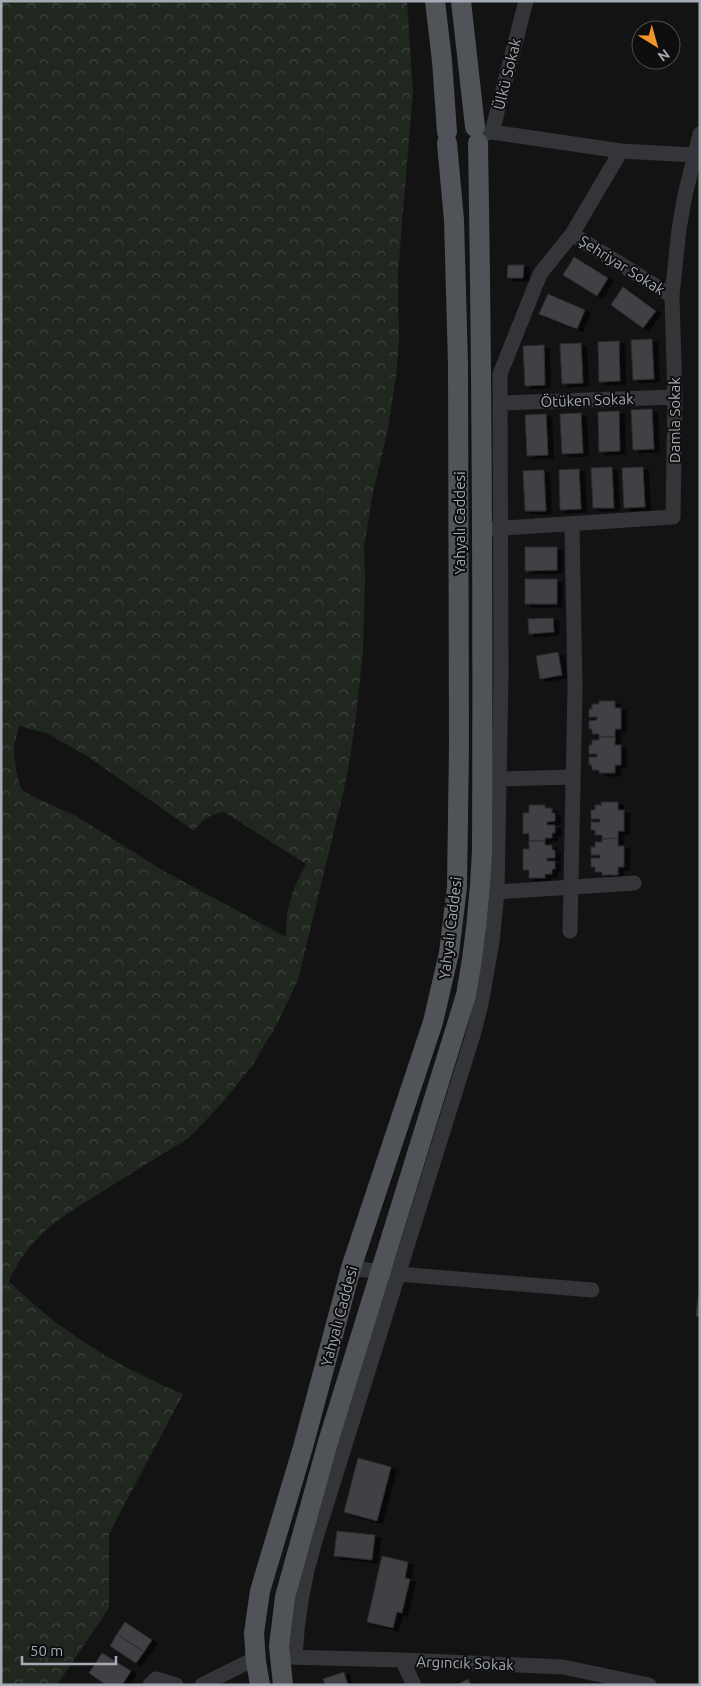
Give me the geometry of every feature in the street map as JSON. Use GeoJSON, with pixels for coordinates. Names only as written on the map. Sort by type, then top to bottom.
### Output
{"type":"FeatureCollection","features":[{"type":"Feature","properties":{"kind":"main road","name":"Yahyalı Caddesi"},"geometry":{"type":"LineString","coordinates":[[260,1685],[256,1658],[255,1618],[260,1591],[303,1447],[351,1268],[433,1022],[448,952],[457,887],[459,746],[458,373],[454,220],[442,61],[435,1]]}},
{"type":"Feature","properties":{"kind":"main road","name":"Yahyalı Caddesi"},"geometry":{"type":"LineString","coordinates":[[283,1685],[287,1657],[280,1630],[284,1597],[328,1442],[389,1273],[466,995],[476,937],[482,850],[491,529],[481,324],[481,134],[461,1]]}},
{"type":"Feature","properties":{"kind":"main road"},"geometry":{"type":"LineString","coordinates":[[460,122],[470,124],[481,134],[470,152],[460,154],[454,152],[447,138],[450,127],[460,122]]}},
{"type":"Feature","properties":{"kind":"street","name":"Ülkü Sokak"},"geometry":{"type":"LineString","coordinates":[[481,134],[526,1]]}},
{"type":"Feature","properties":{"kind":"street"},"geometry":{"type":"LineString","coordinates":[[481,134],[620,151],[697,154]]}},
{"type":"Feature","properties":{"kind":"street","name":"Damla Sokak"},"geometry":{"type":"LineString","coordinates":[[491,529],[673,517],[675,397],[672,296],[679,229],[700,134]]}},
{"type":"Feature","properties":{"kind":"street"},"geometry":{"type":"LineString","coordinates":[[389,1273],[479,1012],[492,942],[497,892],[501,677],[491,529],[500,403],[500,374],[540,274],[572,234],[620,151]]}},
{"type":"Feature","properties":{"kind":"street","name":"Şehriyar Sokak"},"geometry":{"type":"LineString","coordinates":[[572,234],[672,296]]}},
{"type":"Feature","properties":{"kind":"street","name":"Ötüken Sokak"},"geometry":{"type":"LineString","coordinates":[[500,403],[675,397]]}},
{"type":"Feature","properties":{"kind":"street"},"geometry":{"type":"LineString","coordinates":[[570,930],[576,688],[572,524]]}},
{"type":"Feature","properties":{"kind":"street"},"geometry":{"type":"LineString","coordinates":[[499,779],[573,777]]}},
{"type":"Feature","properties":{"kind":"street"},"geometry":{"type":"LineString","coordinates":[[497,892],[634,883]]}},
{"type":"Feature","properties":{"kind":"street"},"geometry":{"type":"LineString","coordinates":[[351,1268],[389,1273],[592,1290]]}},
{"type":"Feature","properties":{"kind":"street","name":"Argıncık Sokak"},"geometry":{"type":"LineString","coordinates":[[287,1657],[562,1667],[649,1685]]}},
{"type":"Feature","properties":{"kind":"street"},"geometry":{"type":"LineString","coordinates":[[202,1685],[256,1658]]}},
{"type":"Feature","properties":{"kind":"street"},"geometry":{"type":"LineString","coordinates":[[402,1660],[414,1685]]}},
{"type":"Feature","properties":{"kind":"street"},"geometry":{"type":"LineString","coordinates":[[150,1685],[156,1679],[176,1685]]}},
{"type":"Feature","properties":{"kind":"green space"},"geometry":{"type":"Polygon","coordinates":[[[1,1],[407,1],[413,92],[398,271],[399,341],[396,376],[387,434],[373,492],[364,546],[363,653],[355,724],[343,794],[298,980],[277,1024],[252,1066],[222,1103],[189,1138],[77,1207],[38,1237],[18,1264],[9,1281],[48,1316],[90,1346],[136,1372],[183,1394],[109,1534],[109,1608],[57,1685],[1,1685],[1,1]],[[19,726],[14,746],[14,757],[22,790],[78,817],[162,870],[286,937],[287,916],[291,899],[306,864],[224,812],[207,818],[194,831],[87,756],[46,733],[19,726]]]}},
{"type":"Feature","properties":{"kind":"building"},"geometry":{"type":"Polygon","coordinates":[[[574,257],[608,278],[597,296],[563,275],[574,257]]]}},
{"type":"Feature","properties":{"kind":"building"},"geometry":{"type":"Polygon","coordinates":[[[508,265],[524,265],[523,278],[507,278],[508,265]]]}},
{"type":"Feature","properties":{"kind":"building"},"geometry":{"type":"Polygon","coordinates":[[[623,287],[656,311],[643,328],[611,305],[623,287]]]}},
{"type":"Feature","properties":{"kind":"building"},"geometry":{"type":"Polygon","coordinates":[[[548,294],[585,310],[577,329],[539,314],[548,294]]]}},
{"type":"Feature","properties":{"kind":"building"},"geometry":{"type":"Polygon","coordinates":[[[652,339],[654,379],[633,380],[631,340],[652,339]]]}},
{"type":"Feature","properties":{"kind":"building"},"geometry":{"type":"Polygon","coordinates":[[[619,341],[620,381],[599,382],[598,342],[619,341]]]}},
{"type":"Feature","properties":{"kind":"building"},"geometry":{"type":"Polygon","coordinates":[[[581,343],[583,383],[562,384],[560,344],[581,343]]]}},
{"type":"Feature","properties":{"kind":"building"},"geometry":{"type":"Polygon","coordinates":[[[544,345],[545,385],[525,386],[523,346],[544,345]]]}},
{"type":"Feature","properties":{"kind":"building"},"geometry":{"type":"Polygon","coordinates":[[[652,409],[654,449],[633,450],[631,410],[652,409]]]}},
{"type":"Feature","properties":{"kind":"building"},"geometry":{"type":"Polygon","coordinates":[[[619,411],[620,451],[599,452],[598,412],[619,411]]]}},
{"type":"Feature","properties":{"kind":"building"},"geometry":{"type":"Polygon","coordinates":[[[581,413],[583,453],[562,454],[560,414],[581,413]]]}},
{"type":"Feature","properties":{"kind":"building"},"geometry":{"type":"Polygon","coordinates":[[[546,414],[548,455],[527,456],[525,415],[546,414]]]}},
{"type":"Feature","properties":{"kind":"building"},"geometry":{"type":"Polygon","coordinates":[[[612,467],[614,508],[593,508],[591,468],[612,467]]]}},
{"type":"Feature","properties":{"kind":"building"},"geometry":{"type":"Polygon","coordinates":[[[643,467],[645,507],[624,508],[622,468],[643,467]]]}},
{"type":"Feature","properties":{"kind":"building"},"geometry":{"type":"Polygon","coordinates":[[[579,469],[581,509],[560,510],[559,470],[579,469]]]}},
{"type":"Feature","properties":{"kind":"building"},"geometry":{"type":"Polygon","coordinates":[[[544,470],[546,511],[525,511],[523,471],[544,470]]]}},
{"type":"Feature","properties":{"kind":"building"},"geometry":{"type":"Polygon","coordinates":[[[525,547],[557,547],[557,570],[525,571],[525,547]]]}},
{"type":"Feature","properties":{"kind":"building"},"geometry":{"type":"Polygon","coordinates":[[[525,579],[557,579],[557,604],[525,604],[525,579]]]}},
{"type":"Feature","properties":{"kind":"building"},"geometry":{"type":"Polygon","coordinates":[[[553,618],[554,632],[529,634],[528,619],[553,618]]]}},
{"type":"Feature","properties":{"kind":"building"},"geometry":{"type":"Polygon","coordinates":[[[558,652],[562,675],[540,679],[536,656],[558,652]]]}},
{"type":"Feature","properties":{"kind":"building"},"geometry":{"type":"Polygon","coordinates":[[[599,701],[615,701],[615,708],[621,708],[621,729],[615,729],[615,737],[599,737],[599,734],[592,734],[592,729],[589,729],[589,721],[597,720],[597,717],[589,717],[589,709],[592,709],[592,704],[599,704],[599,701]]]}},
{"type":"Feature","properties":{"kind":"building"},"geometry":{"type":"Polygon","coordinates":[[[599,737],[615,737],[615,745],[621,745],[621,765],[615,765],[615,773],[599,773],[599,770],[592,770],[592,765],[589,765],[589,757],[597,757],[597,754],[589,754],[589,745],[592,745],[592,740],[599,740],[599,737]]]}},
{"type":"Feature","properties":{"kind":"building"},"geometry":{"type":"Polygon","coordinates":[[[601,802],[618,802],[618,810],[624,810],[624,831],[618,831],[618,838],[602,839],[602,835],[595,835],[595,830],[591,830],[591,822],[600,822],[600,819],[591,819],[591,810],[595,810],[595,805],[602,805],[601,802]]]}},
{"type":"Feature","properties":{"kind":"building"},"geometry":{"type":"Polygon","coordinates":[[[529,805],[545,805],[545,808],[552,808],[552,813],[555,813],[555,821],[547,822],[547,825],[555,825],[555,833],[552,833],[552,838],[545,838],[545,841],[529,841],[529,833],[523,834],[523,813],[529,813],[529,805]]]}},
{"type":"Feature","properties":{"kind":"building"},"geometry":{"type":"Polygon","coordinates":[[[618,838],[618,846],[624,846],[624,867],[618,867],[618,875],[602,875],[602,872],[595,872],[595,867],[591,867],[591,858],[600,858],[600,855],[591,855],[591,847],[595,847],[595,842],[602,842],[602,839],[618,838]]]}},
{"type":"Feature","properties":{"kind":"building"},"geometry":{"type":"Polygon","coordinates":[[[529,841],[545,841],[545,845],[552,845],[552,850],[555,850],[555,858],[547,858],[547,861],[555,861],[555,869],[552,869],[552,874],[545,874],[545,878],[529,878],[529,870],[523,870],[523,849],[529,849],[529,841]]]}},
{"type":"Feature","properties":{"kind":"building"},"geometry":{"type":"Polygon","coordinates":[[[700,1282],[700,1317],[696,1316],[700,1282]]]}},
{"type":"Feature","properties":{"kind":"building"},"geometry":{"type":"Polygon","coordinates":[[[358,1458],[391,1467],[377,1521],[344,1512],[358,1458]]]}},
{"type":"Feature","properties":{"kind":"building"},"geometry":{"type":"Polygon","coordinates":[[[337,1531],[375,1535],[372,1560],[334,1556],[337,1531]]]}},
{"type":"Feature","properties":{"kind":"building"},"geometry":{"type":"Polygon","coordinates":[[[382,1556],[408,1562],[405,1578],[410,1579],[402,1613],[397,1612],[393,1628],[367,1622],[382,1556]]]}},
{"type":"Feature","properties":{"kind":"building"},"geometry":{"type":"Polygon","coordinates":[[[125,1622],[152,1640],[144,1652],[117,1634],[125,1622]]]}},
{"type":"Feature","properties":{"kind":"building"},"geometry":{"type":"Polygon","coordinates":[[[117,1634],[144,1652],[136,1663],[110,1646],[117,1634]]]}},
{"type":"Feature","properties":{"kind":"building"},"geometry":{"type":"Polygon","coordinates":[[[102,1653],[131,1671],[122,1685],[106,1685],[89,1673],[102,1653]]]}},
{"type":"Feature","properties":{"kind":"building"},"geometry":{"type":"Polygon","coordinates":[[[344,1672],[348,1685],[325,1685],[323,1679],[344,1672]]]}},
{"type":"Feature","properties":{"kind":"building"},"geometry":{"type":"Polygon","coordinates":[[[468,1679],[471,1685],[457,1685],[468,1679]]]}}]}
